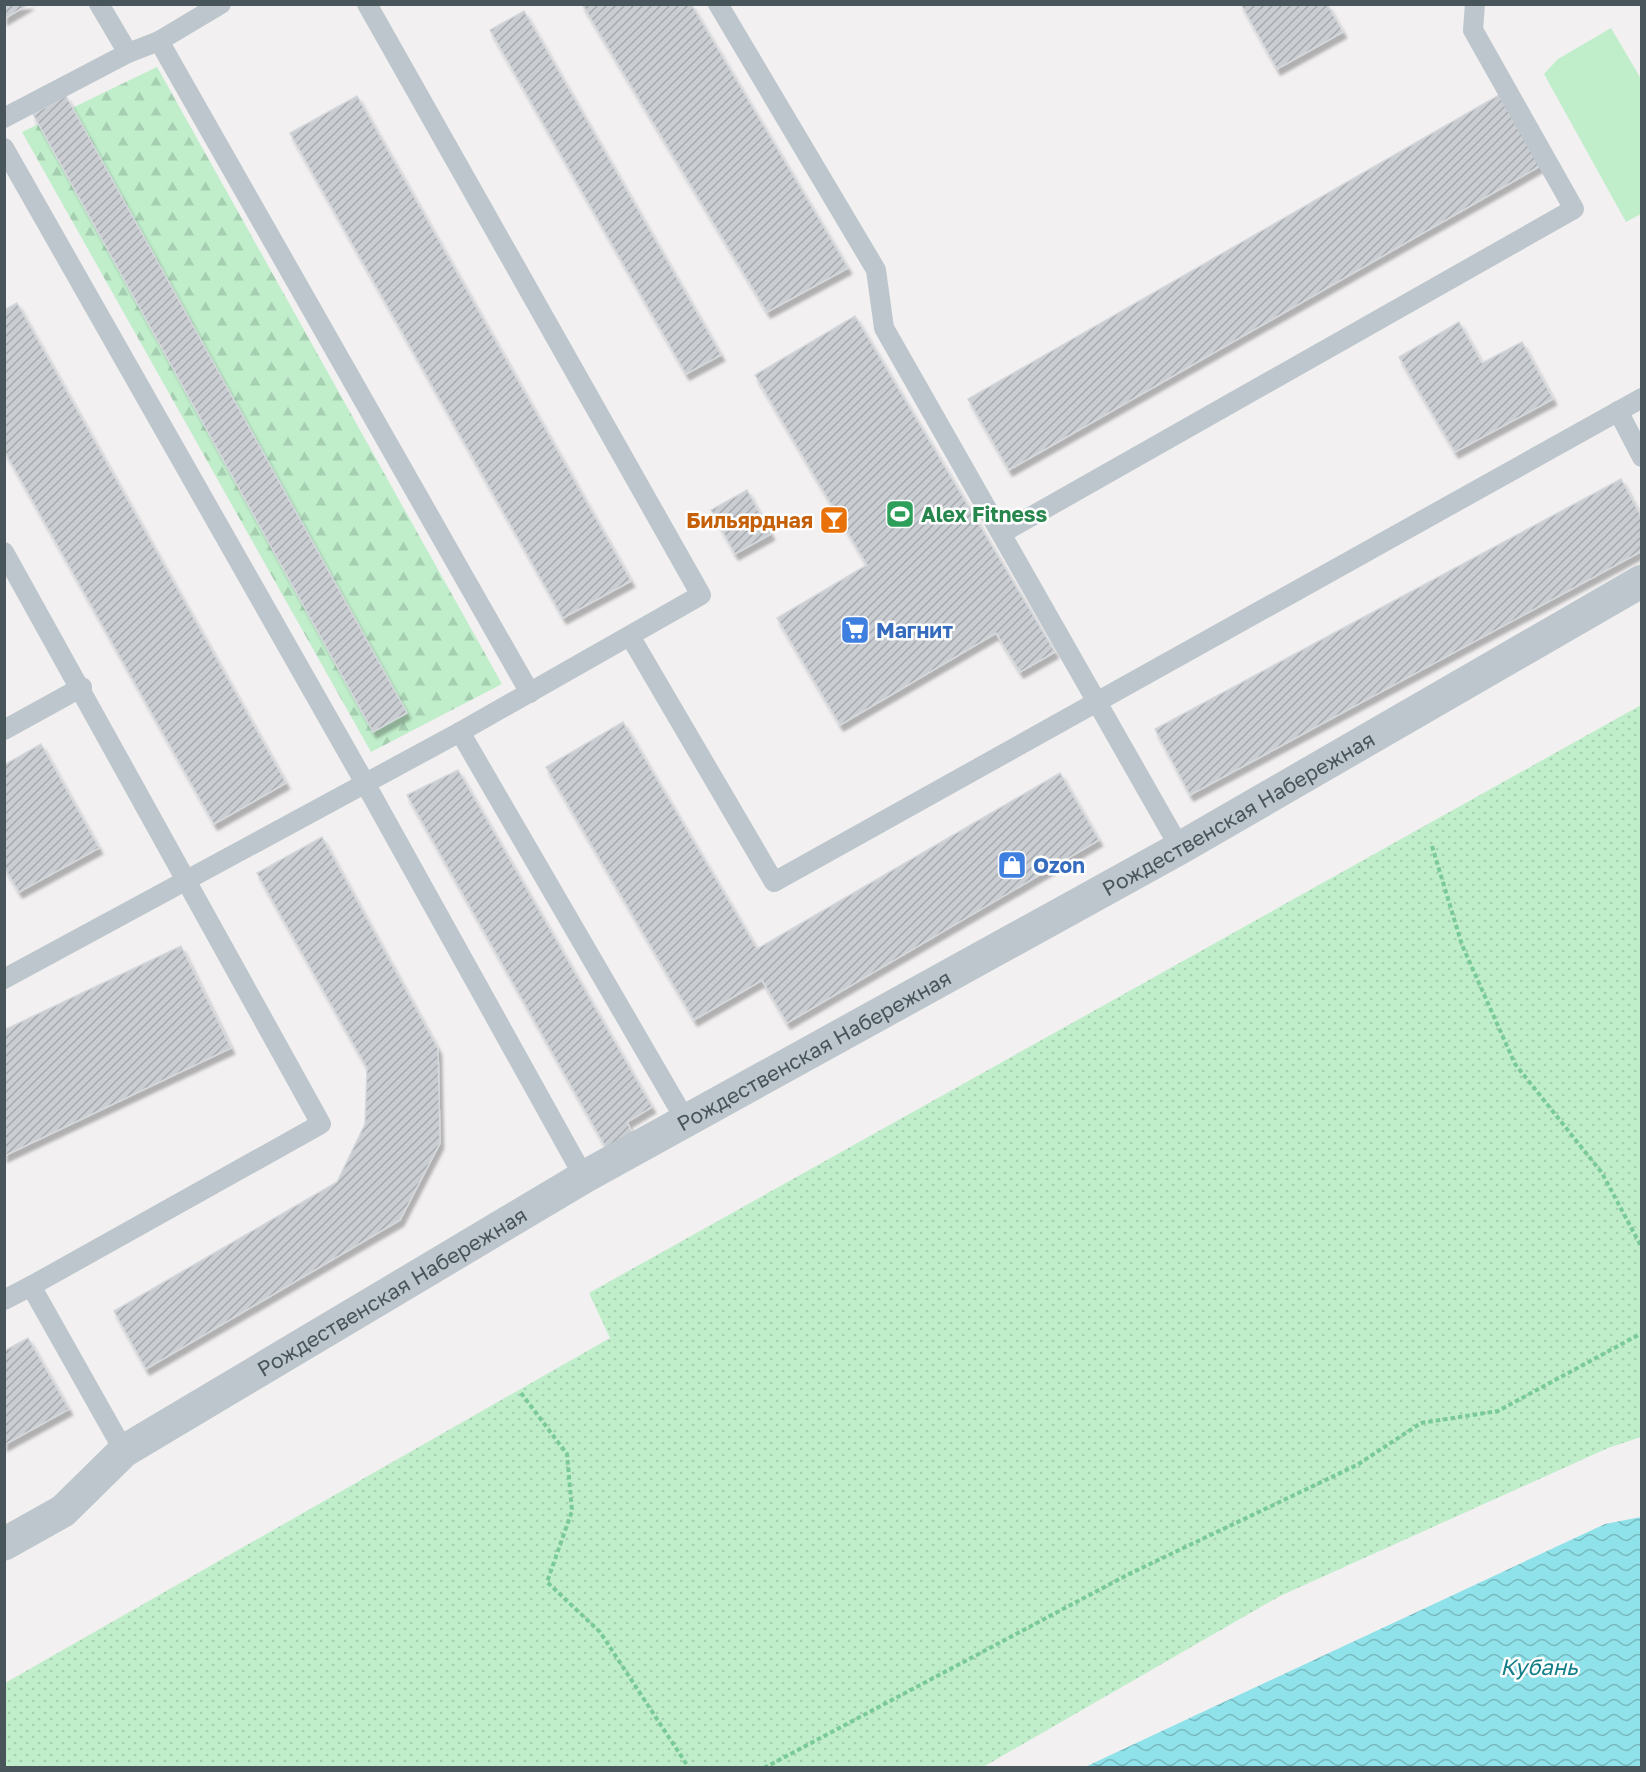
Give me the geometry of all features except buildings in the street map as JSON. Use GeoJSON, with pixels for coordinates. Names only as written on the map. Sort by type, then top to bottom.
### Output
{"type":"FeatureCollection","features":[{"type":"Feature","properties":{"kind":"street","name":"Рождественская Набережная"},"geometry":{"type":"LineString","coordinates":[[4,1544],[63,1511],[124,1451],[584,1177],[1180,848],[1641,581]]}},
{"type":"Feature","properties":{"kind":"lane"},"geometry":{"type":"LineString","coordinates":[[99,4],[128,53]]}},
{"type":"Feature","properties":{"kind":"lane"},"geometry":{"type":"LineString","coordinates":[[4,117],[128,53],[159,41],[221,4]]}},
{"type":"Feature","properties":{"kind":"lane"},"geometry":{"type":"LineString","coordinates":[[4,980],[460,732],[701,596],[367,4]]}},
{"type":"Feature","properties":{"kind":"lane"},"geometry":{"type":"LineString","coordinates":[[718,4],[876,270],[884,328],[1180,848]]}},
{"type":"Feature","properties":{"kind":"lane"},"geometry":{"type":"LineString","coordinates":[[1002,533],[1574,209],[1473,30],[1475,4]]}},
{"type":"Feature","properties":{"kind":"lane"},"geometry":{"type":"LineString","coordinates":[[159,41],[530,693]]}},
{"type":"Feature","properties":{"kind":"lane"},"geometry":{"type":"LineString","coordinates":[[4,148],[366,783],[584,1177]]}},
{"type":"Feature","properties":{"kind":"lane"},"geometry":{"type":"LineString","coordinates":[[630,636],[774,882],[1097,699],[1641,398]]}},
{"type":"Feature","properties":{"kind":"lane"},"geometry":{"type":"LineString","coordinates":[[1618,411],[1641,457]]}},
{"type":"Feature","properties":{"kind":"lane"},"geometry":{"type":"LineString","coordinates":[[4,552],[82,687],[321,1124],[4,1300]]}},
{"type":"Feature","properties":{"kind":"lane"},"geometry":{"type":"LineString","coordinates":[[4,730],[82,687]]}},
{"type":"Feature","properties":{"kind":"lane"},"geometry":{"type":"LineString","coordinates":[[460,732],[686,1121]]}},
{"type":"Feature","properties":{"kind":"lane"},"geometry":{"type":"LineString","coordinates":[[31,1286],[124,1451]]}},
{"type":"Feature","properties":{"kind":"path"},"geometry":{"type":"LineString","coordinates":[[1432,846],[1462,945],[1515,1064],[1602,1173],[1641,1248]]}},
{"type":"Feature","properties":{"kind":"path"},"geometry":{"type":"LineString","coordinates":[[765,1767],[1129,1574],[1357,1465],[1421,1423],[1498,1411],[1641,1333]]}},
{"type":"Feature","properties":{"kind":"path"},"geometry":{"type":"LineString","coordinates":[[521,1393],[567,1454],[572,1511],[547,1582],[600,1632],[689,1767]]}},
{"type":"Feature","properties":{"kind":"green space"},"geometry":{"type":"Polygon","coordinates":[[[1611,28],[1641,79],[1641,214],[1626,222],[1544,74],[1558,59],[1611,28]]]}},
{"type":"Feature","properties":{"kind":"green space"},"geometry":{"type":"Polygon","coordinates":[[[157,67],[502,684],[371,752],[22,132],[157,67]]]}},
{"type":"Feature","properties":{"kind":"green space"},"geometry":{"type":"Polygon","coordinates":[[[1641,705],[1641,1437],[1608,1448],[1280,1596],[983,1767],[5,1767],[5,1683],[610,1338],[589,1293],[1641,705]]]}},
{"type":"Feature","properties":{"kind":"water","name":"Кубань"},"geometry":{"type":"Polygon","coordinates":[[[1641,1517],[1641,1767],[1085,1767],[1605,1524],[1641,1517]]]}},
{"type":"Feature","properties":{"kind":"place","name":"Alex Fitness"},"geometry":{"type":"Point","coordinates":[900,514]}},
{"type":"Feature","properties":{"kind":"place","name":"Бильярдная"},"geometry":{"type":"Point","coordinates":[834,520]}},
{"type":"Feature","properties":{"kind":"place","name":"Магнит"},"geometry":{"type":"Point","coordinates":[855,630]}},
{"type":"Feature","properties":{"kind":"place","name":"Ozon"},"geometry":{"type":"Point","coordinates":[1012,865]}}]}
